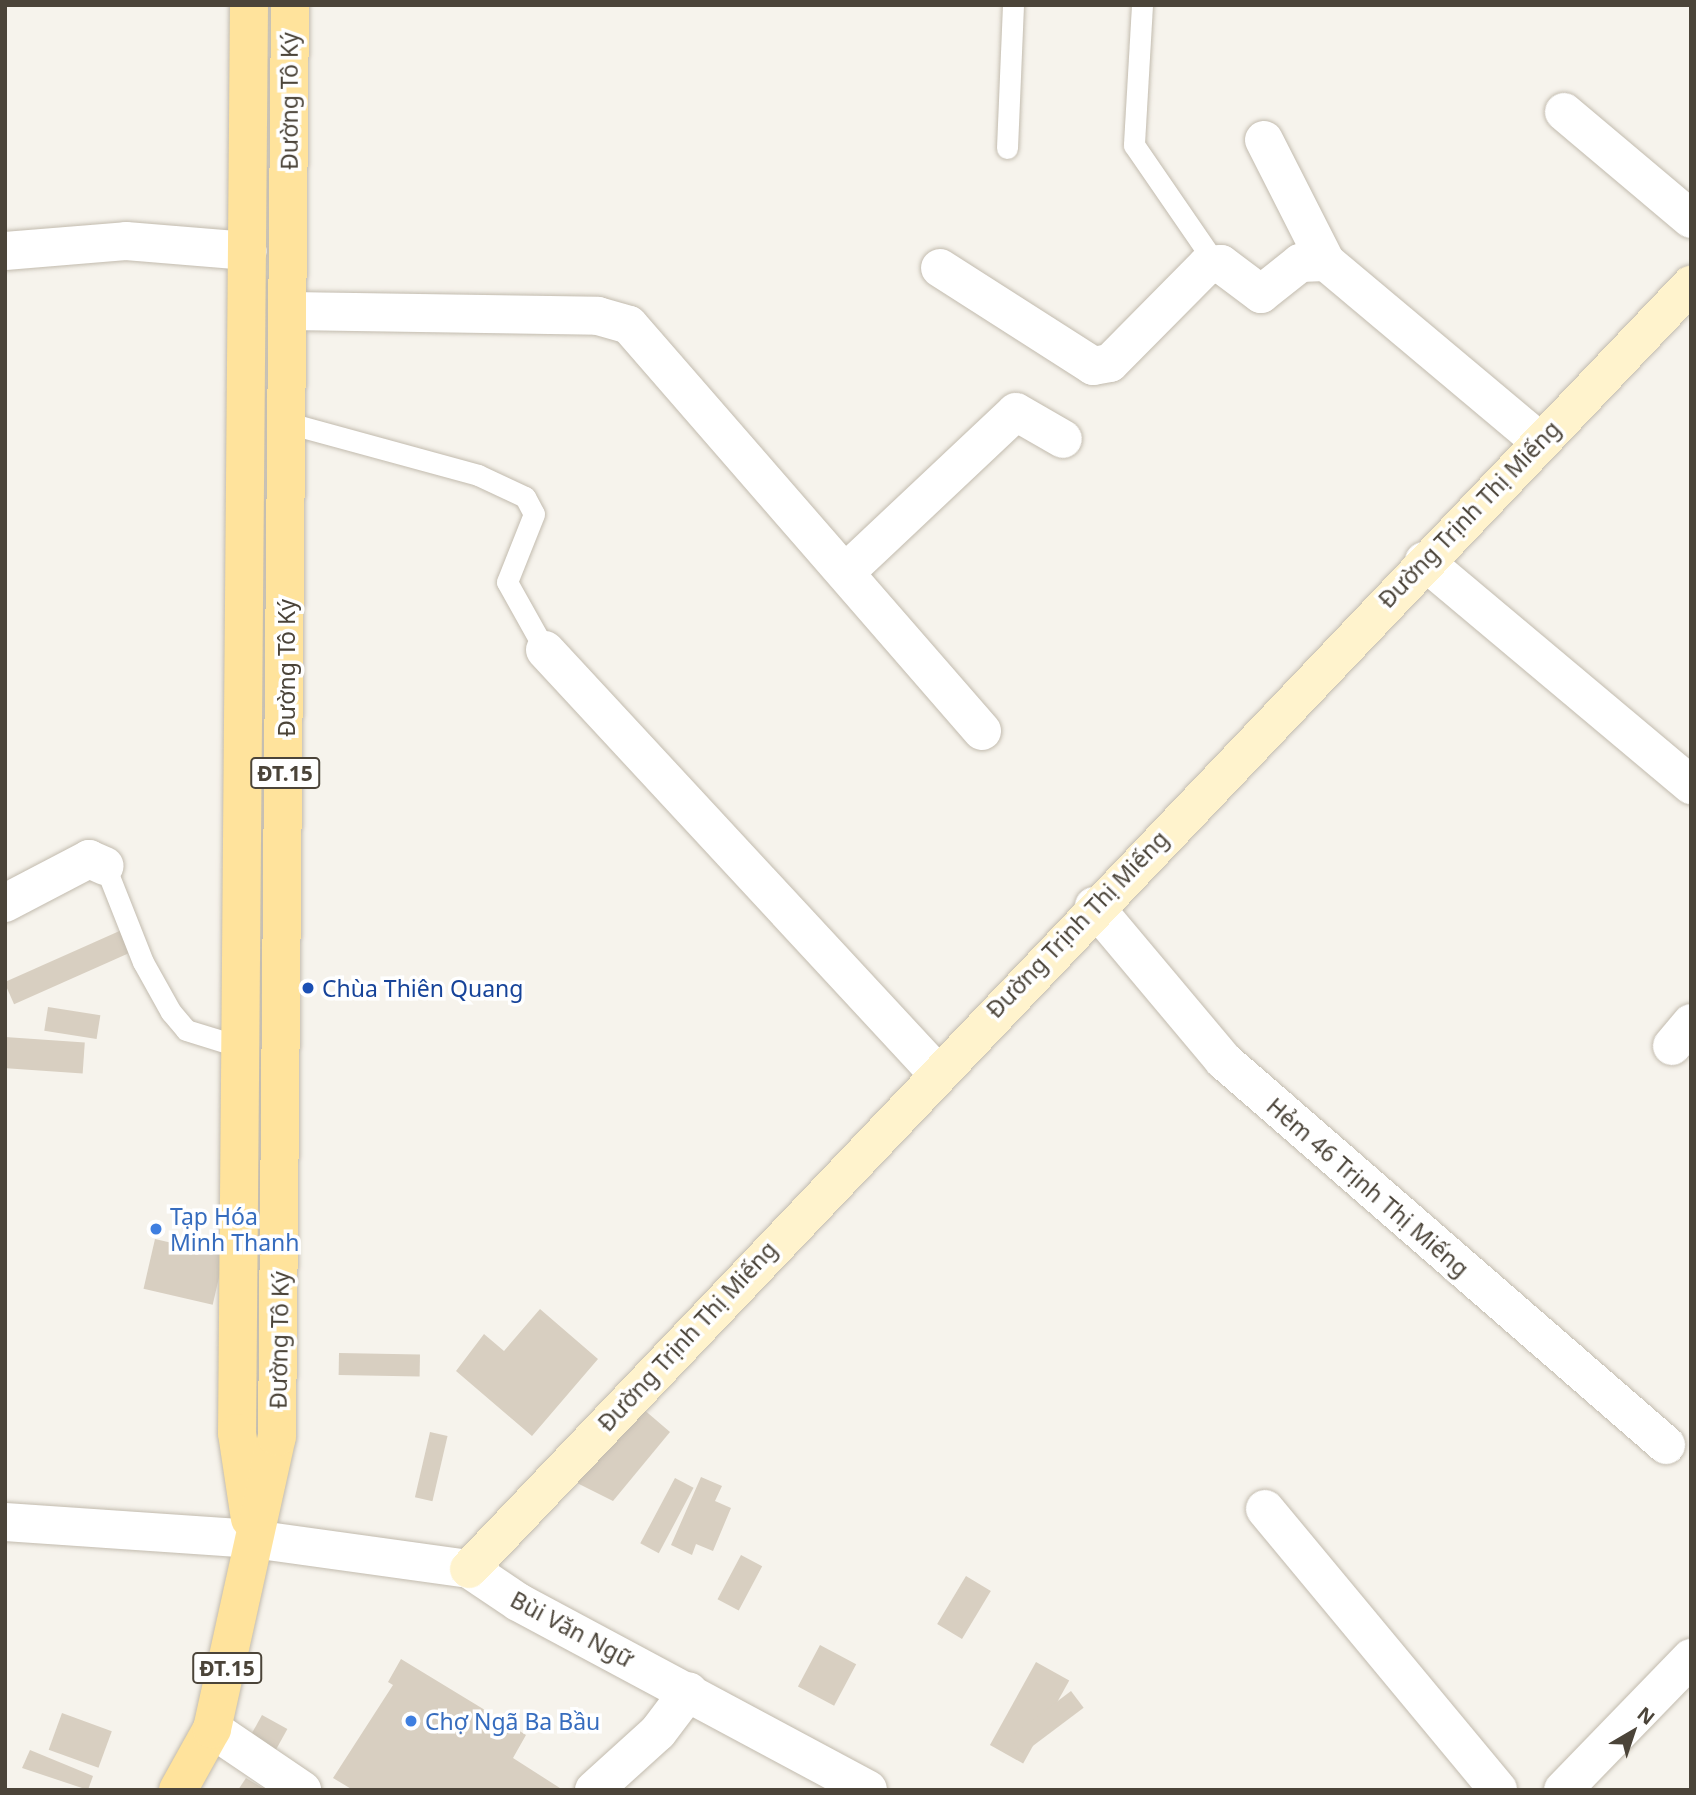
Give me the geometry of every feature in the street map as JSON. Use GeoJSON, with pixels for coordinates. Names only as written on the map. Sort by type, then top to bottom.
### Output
{"type":"FeatureCollection","features":[{"type":"Feature","properties":{"kind":"main road","name":"Đường Tô Ký"},"geometry":{"type":"LineString","coordinates":[[249,5],[236,1433],[253,1539]]}},
{"type":"Feature","properties":{"kind":"main road","name":"Đường Tô Ký"},"geometry":{"type":"LineString","coordinates":[[178,1790],[212,1730],[277,1437],[290,311],[290,5]]}},
{"type":"Feature","properties":{"kind":"main road","name":"Đường Trịnh Thị Miếng"},"geometry":{"type":"LineString","coordinates":[[470,1569],[936,1072],[1691,285]]}},
{"type":"Feature","properties":{"kind":"street"},"geometry":{"type":"LineString","coordinates":[[1564,112],[1691,219]]}},
{"type":"Feature","properties":{"kind":"street"},"geometry":{"type":"LineString","coordinates":[[1264,140],[1325,262],[1539,441]]}},
{"type":"Feature","properties":{"kind":"street"},"geometry":{"type":"LineString","coordinates":[[5,251],[126,241],[248,251]]}},
{"type":"Feature","properties":{"kind":"street"},"geometry":{"type":"LineString","coordinates":[[940,268],[1093,366],[1110,362],[1215,263],[1261,294],[1300,263],[1325,262]]}},
{"type":"Feature","properties":{"kind":"street"},"geometry":{"type":"LineString","coordinates":[[290,311],[598,316],[629,325],[982,731]]}},
{"type":"Feature","properties":{"kind":"street"},"geometry":{"type":"LineString","coordinates":[[846,572],[1016,412],[1063,439]]}},
{"type":"Feature","properties":{"kind":"street"},"geometry":{"type":"LineString","coordinates":[[1424,561],[1691,785]]}},
{"type":"Feature","properties":{"kind":"street"},"geometry":{"type":"LineString","coordinates":[[545,650],[936,1072]]}},
{"type":"Feature","properties":{"kind":"street"},"geometry":{"type":"LineString","coordinates":[[5,903],[89,859],[105,866]]}},
{"type":"Feature","properties":{"kind":"street","name":"Hẻm 46 Trịnh Thị Miếng"},"geometry":{"type":"LineString","coordinates":[[1094,906],[1223,1060],[1666,1446]]}},
{"type":"Feature","properties":{"kind":"street"},"geometry":{"type":"LineString","coordinates":[[1265,1509],[1498,1790]]}},
{"type":"Feature","properties":{"kind":"street","name":"Bùi Văn Ngữ"},"geometry":{"type":"LineString","coordinates":[[5,1522],[253,1539],[470,1569],[518,1602],[689,1691],[868,1790]]}},
{"type":"Feature","properties":{"kind":"street"},"geometry":{"type":"LineString","coordinates":[[1563,1790],[1691,1658]]}},
{"type":"Feature","properties":{"kind":"street"},"geometry":{"type":"LineString","coordinates":[[594,1790],[658,1732],[689,1691]]}},
{"type":"Feature","properties":{"kind":"street"},"geometry":{"type":"LineString","coordinates":[[212,1730],[302,1790]]}},
{"type":"Feature","properties":{"kind":"lane"},"geometry":{"type":"LineString","coordinates":[[1007,148],[1013,5]]}},
{"type":"Feature","properties":{"kind":"lane"},"geometry":{"type":"LineString","coordinates":[[1142,5],[1134,145],[1215,263]]}},
{"type":"Feature","properties":{"kind":"lane"},"geometry":{"type":"LineString","coordinates":[[288,423],[478,475],[525,497],[534,514],[507,582],[545,650]]}},
{"type":"Feature","properties":{"kind":"lane"},"geometry":{"type":"LineString","coordinates":[[105,866],[143,962],[171,1012],[186,1030],[241,1047]]}},
{"type":"Feature","properties":{"kind":"building"},"geometry":{"type":"Polygon","coordinates":[[[124,929],[134,951],[14,1004],[5,982],[124,929]]]}},
{"type":"Feature","properties":{"kind":"building"},"geometry":{"type":"Polygon","coordinates":[[[48,1007],[100,1015],[97,1039],[44,1031],[48,1007]]]}},
{"type":"Feature","properties":{"kind":"building"},"geometry":{"type":"Polygon","coordinates":[[[5,1037],[85,1043],[83,1074],[5,1068],[5,1037]]]}},
{"type":"Feature","properties":{"kind":"building"},"geometry":{"type":"Polygon","coordinates":[[[155,1239],[224,1255],[213,1305],[144,1289],[155,1239]]]}},
{"type":"Feature","properties":{"kind":"building"},"geometry":{"type":"Polygon","coordinates":[[[540,1309],[598,1359],[532,1436],[456,1371],[484,1334],[504,1351],[540,1309]]]}},
{"type":"Feature","properties":{"kind":"building"},"geometry":{"type":"Polygon","coordinates":[[[339,1353],[420,1354],[420,1376],[339,1375],[339,1353]]]}},
{"type":"Feature","properties":{"kind":"building"},"geometry":{"type":"Polygon","coordinates":[[[635,1402],[670,1432],[613,1501],[567,1478],[635,1402]]]}},
{"type":"Feature","properties":{"kind":"building"},"geometry":{"type":"Polygon","coordinates":[[[430,1432],[448,1436],[432,1501],[415,1497],[430,1432]]]}},
{"type":"Feature","properties":{"kind":"building"},"geometry":{"type":"Polygon","coordinates":[[[701,1477],[722,1486],[715,1501],[731,1508],[713,1551],[696,1544],[692,1555],[671,1545],[701,1477]]]}},
{"type":"Feature","properties":{"kind":"building"},"geometry":{"type":"Polygon","coordinates":[[[675,1478],[694,1488],[659,1553],[640,1543],[675,1478]]]}},
{"type":"Feature","properties":{"kind":"building"},"geometry":{"type":"Polygon","coordinates":[[[741,1555],[762,1566],[739,1610],[718,1599],[741,1555]]]}},
{"type":"Feature","properties":{"kind":"building"},"geometry":{"type":"Polygon","coordinates":[[[966,1576],[991,1591],[962,1639],[937,1624],[966,1576]]]}},
{"type":"Feature","properties":{"kind":"building"},"geometry":{"type":"Polygon","coordinates":[[[820,1645],[856,1664],[834,1706],[798,1686],[820,1645]]]}},
{"type":"Feature","properties":{"kind":"building","name":"Chợ Ngã Ba Bầu"},"geometry":{"type":"Polygon","coordinates":[[[401,1659],[526,1735],[513,1758],[563,1790],[353,1790],[333,1778],[393,1685],[388,1682],[401,1659]]]}},
{"type":"Feature","properties":{"kind":"building"},"geometry":{"type":"Polygon","coordinates":[[[1036,1662],[1069,1680],[1023,1764],[990,1745],[1036,1662]]]}},
{"type":"Feature","properties":{"kind":"building"},"geometry":{"type":"Polygon","coordinates":[[[1071,1691],[1084,1708],[1022,1754],[1010,1737],[1071,1691]]]}},
{"type":"Feature","properties":{"kind":"building"},"geometry":{"type":"Polygon","coordinates":[[[62,1713],[112,1731],[98,1768],[49,1750],[62,1713]]]}},
{"type":"Feature","properties":{"kind":"building"},"geometry":{"type":"Polygon","coordinates":[[[262,1715],[287,1729],[272,1756],[247,1742],[262,1715]]]}},
{"type":"Feature","properties":{"kind":"building"},"geometry":{"type":"Polygon","coordinates":[[[30,1750],[93,1776],[88,1790],[22,1768],[30,1750]]]}},
{"type":"Feature","properties":{"kind":"building"},"geometry":{"type":"Polygon","coordinates":[[[246,1778],[266,1790],[238,1790],[246,1778]]]}},
{"type":"Feature","properties":{"kind":"place","name":"Chùa Thiên Quang"},"geometry":{"type":"Point","coordinates":[308,988]}},
{"type":"Feature","properties":{"kind":"place","name":"Tạp Hóa Minh Thanh"},"geometry":{"type":"Point","coordinates":[156,1229]}},
{"type":"Feature","properties":{"kind":"place","name":"Chợ Ngã Ba Bầu"},"geometry":{"type":"Point","coordinates":[411,1721]}}]}
